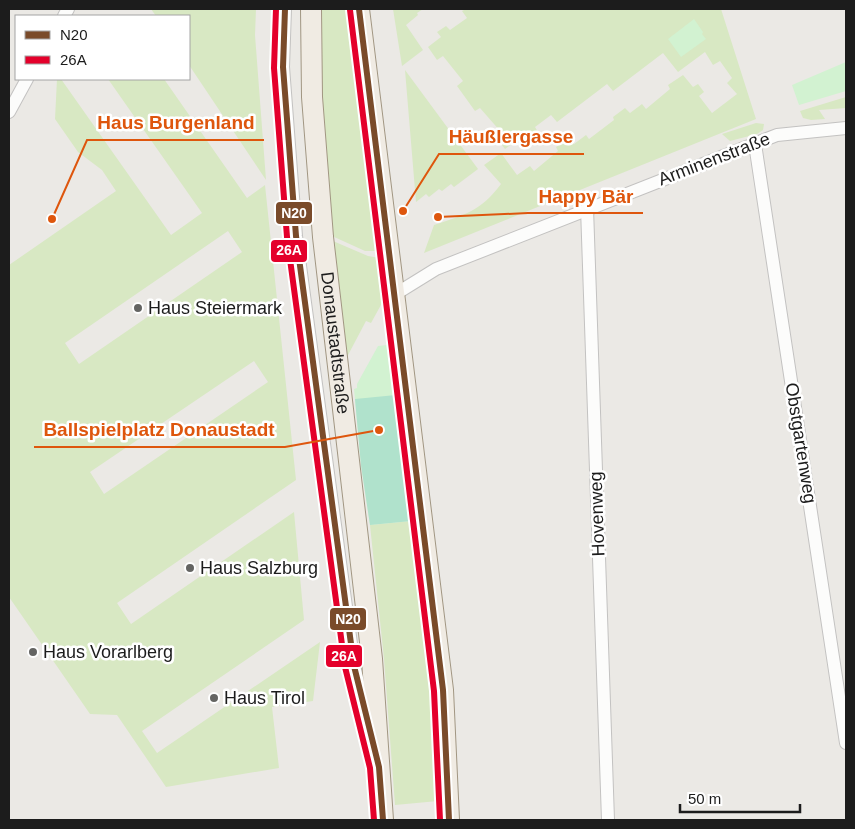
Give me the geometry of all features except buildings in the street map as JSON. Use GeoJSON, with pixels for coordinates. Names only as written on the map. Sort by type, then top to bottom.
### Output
{"type":"FeatureCollection","features":[{"type":"Feature","properties":{"kind":"main road","name":"Donaustadtstraße"},"geometry":{"type":"LineString","coordinates":[[311,9],[312,97],[323,237],[372,659],[383,820]]}},
{"type":"Feature","properties":{"kind":"main road"},"geometry":{"type":"LineString","coordinates":[[359,9],[443,690],[449,820]]}},
{"type":"Feature","properties":{"kind":"street","name":"Donaustadtstraße"},"geometry":{"type":"LineString","coordinates":[[286,9],[283,67],[296,236],[354,666],[379,767]]}},
{"type":"Feature","properties":{"kind":"street"},"geometry":{"type":"LineString","coordinates":[[9,112],[26,80]]}},
{"type":"Feature","properties":{"kind":"street","name":"Arminenstraße"},"geometry":{"type":"LineString","coordinates":[[394,295],[436,269],[587,208],[777,135],[846,128]]}},
{"type":"Feature","properties":{"kind":"street","name":"Obstgartenweg"},"geometry":{"type":"LineString","coordinates":[[756,144],[846,743]]}},
{"type":"Feature","properties":{"kind":"street","name":"Hovenweg"},"geometry":{"type":"LineString","coordinates":[[587,208],[608,820]]}},
{"type":"Feature","properties":{"kind":"green space"},"geometry":{"type":"Polygon","coordinates":[[[151,9],[256,9],[255,35],[266,180],[190,66],[190,15],[155,15],[151,9]]]}},
{"type":"Feature","properties":{"kind":"green space"},"geometry":{"type":"Polygon","coordinates":[[[321,9],[352,9],[381,251],[365,251],[332,236],[321,91],[321,9]]]}},
{"type":"Feature","properties":{"kind":"green space"},"geometry":{"type":"Polygon","coordinates":[[[393,9],[423,9],[406,25],[423,50],[402,66],[393,9]]]}},
{"type":"Feature","properties":{"kind":"green space"},"geometry":{"type":"Polygon","coordinates":[[[466,9],[721,9],[756,119],[424,253],[434,225],[471,211],[494,193],[501,184],[484,165],[501,153],[517,175],[530,166],[534,171],[558,151],[556,147],[570,139],[574,144],[586,135],[589,139],[614,120],[613,117],[625,108],[630,113],[642,104],[646,109],[670,89],[668,85],[683,75],[693,87],[698,84],[704,92],[699,96],[712,113],[737,94],[727,83],[732,78],[720,61],[713,65],[705,52],[678,72],[663,53],[613,91],[607,84],[557,122],[551,115],[535,127],[538,132],[524,140],[521,145],[517,140],[505,149],[496,137],[501,132],[480,108],[475,111],[457,86],[463,81],[443,56],[437,60],[428,47],[441,37],[437,32],[446,26],[450,30],[467,18],[462,11],[466,9]]]}},
{"type":"Feature","properties":{"kind":"green space"},"geometry":{"type":"Polygon","coordinates":[[[694,19],[706,39],[681,57],[668,39],[694,19]]]}},
{"type":"Feature","properties":{"kind":"green space"},"geometry":{"type":"Polygon","coordinates":[[[846,62],[846,91],[799,105],[792,85],[846,62]]]}},
{"type":"Feature","properties":{"kind":"green space"},"geometry":{"type":"Polygon","coordinates":[[[405,70],[478,169],[454,187],[451,184],[442,191],[439,189],[429,197],[426,194],[416,202],[405,70]]]}},
{"type":"Feature","properties":{"kind":"green space"},"geometry":{"type":"Polygon","coordinates":[[[57,80],[62,80],[171,235],[202,213],[109,80],[165,80],[247,198],[265,185],[296,480],[117,603],[131,624],[294,512],[304,620],[142,731],[157,753],[320,642],[313,701],[272,707],[279,768],[166,787],[117,715],[90,714],[9,597],[9,265],[116,191],[102,170],[78,152],[55,119],[57,80]],[[228,231],[65,343],[79,364],[242,252],[228,231]],[[254,361],[90,472],[104,494],[268,382],[254,361]]]}},
{"type":"Feature","properties":{"kind":"green space"},"geometry":{"type":"Polygon","coordinates":[[[846,97],[846,108],[819,110],[825,119],[811,120],[803,118],[800,111],[846,97]]]}},
{"type":"Feature","properties":{"kind":"green space"},"geometry":{"type":"Polygon","coordinates":[[[756,123],[764,124],[763,130],[757,134],[730,141],[722,134],[756,123]]]}},
{"type":"Feature","properties":{"kind":"green space"},"geometry":{"type":"Polygon","coordinates":[[[333,241],[368,256],[380,258],[387,294],[371,323],[366,321],[347,357],[333,241]]]}},
{"type":"Feature","properties":{"kind":"green space"},"geometry":{"type":"Polygon","coordinates":[[[387,345],[389,361],[394,362],[402,462],[411,521],[370,525],[361,465],[354,389],[357,388],[357,384],[378,346],[387,345]]]}},
{"type":"Feature","properties":{"kind":"green space"},"geometry":{"type":"Polygon","coordinates":[[[396,395],[402,462],[411,521],[370,525],[361,465],[355,399],[396,395]]]}},
{"type":"Feature","properties":{"kind":"green space"},"geometry":{"type":"Polygon","coordinates":[[[411,521],[432,713],[438,801],[395,805],[384,659],[370,525],[411,521]]]}},
{"type":"Feature","properties":{"kind":"transit line","name":"26A"},"geometry":{"type":"LineString","coordinates":[[276,9],[274,68],[287,237],[345,667],[370,768],[374,820]]}},
{"type":"Feature","properties":{"kind":"transit line","name":"N20"},"geometry":{"type":"LineString","coordinates":[[285,9],[283,67],[296,236],[354,666],[379,767],[383,820]]}},
{"type":"Feature","properties":{"kind":"transit line","name":"N20"},"geometry":{"type":"LineString","coordinates":[[359,9],[443,690],[449,820]]}},
{"type":"Feature","properties":{"kind":"transit line","name":"26A"},"geometry":{"type":"LineString","coordinates":[[350,10],[434,691],[440,820]]}},
{"type":"Feature","properties":{"kind":"place","name":"Häußlergasse"},"geometry":{"type":"Point","coordinates":[403,211]}},
{"type":"Feature","properties":{"kind":"place","name":"Happy Bär"},"geometry":{"type":"Point","coordinates":[438,217]}},
{"type":"Feature","properties":{"kind":"place","name":"Haus Burgenland"},"geometry":{"type":"Point","coordinates":[52,219]}},
{"type":"Feature","properties":{"kind":"place","name":"Haus Steiermark"},"geometry":{"type":"Point","coordinates":[138,308]}},
{"type":"Feature","properties":{"kind":"place","name":"Ballspielplatz Donaustadt"},"geometry":{"type":"Point","coordinates":[379,430]}},
{"type":"Feature","properties":{"kind":"place","name":"Haus Salzburg"},"geometry":{"type":"Point","coordinates":[190,568]}},
{"type":"Feature","properties":{"kind":"place","name":"Haus Vorarlberg"},"geometry":{"type":"Point","coordinates":[33,652]}},
{"type":"Feature","properties":{"kind":"place","name":"Haus Tirol"},"geometry":{"type":"Point","coordinates":[214,698]}}]}
